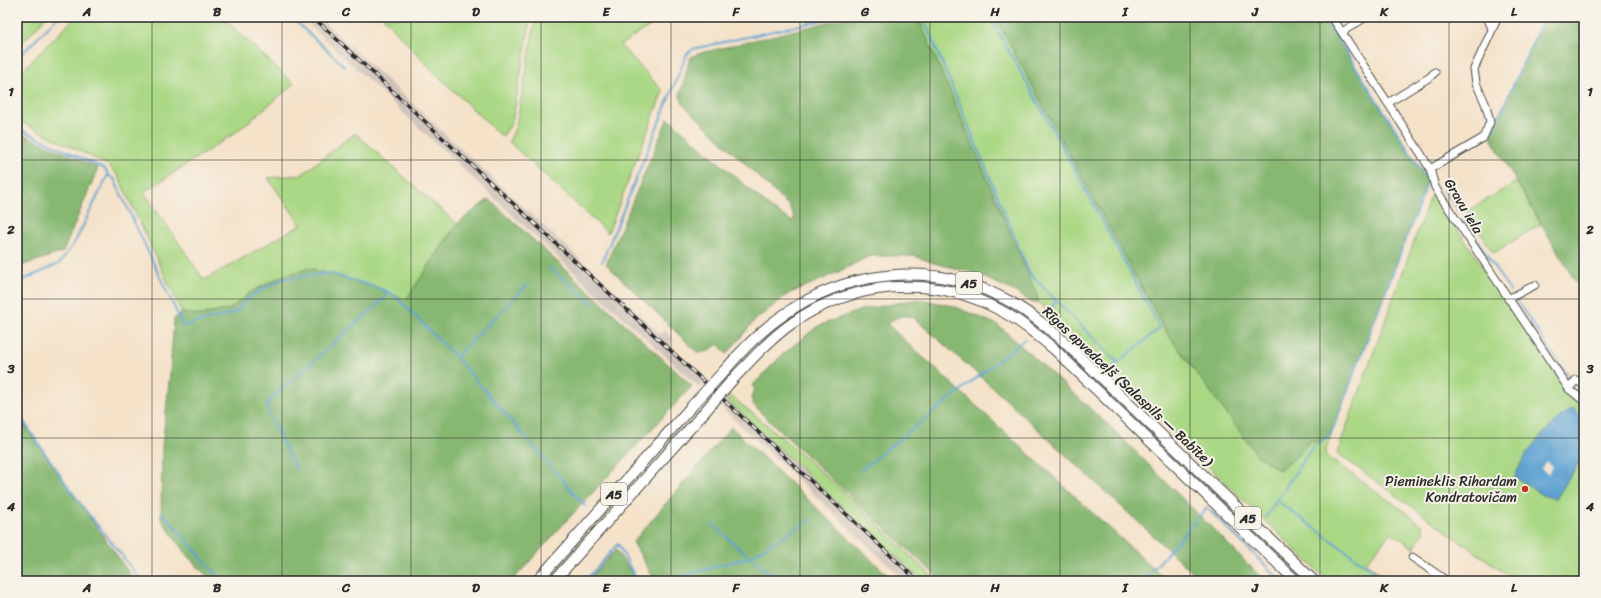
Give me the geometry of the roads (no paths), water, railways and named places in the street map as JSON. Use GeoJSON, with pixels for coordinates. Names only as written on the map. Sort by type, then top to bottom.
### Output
{"type":"FeatureCollection","features":[{"type":"Feature","properties":{"kind":"highway","name":"Rīgas apvedceļš (Salaspils — Babīte)"},"geometry":{"type":"LineString","coordinates":[[537,581],[752,340],[782,315],[801,303],[834,288],[872,277],[909,274],[942,276],[976,286],[999,295],[1019,306],[1059,337],[1314,581]]}},
{"type":"Feature","properties":{"kind":"highway","name":"Rīgas apvedceļš (Salaspils — Babīte)"},"geometry":{"type":"LineString","coordinates":[[554,581],[734,378],[766,346],[791,324],[823,306],[848,296],[876,289],[916,286],[940,289],[974,298],[997,308],[1019,321],[1054,349],[1296,581]]}},
{"type":"Feature","properties":{"kind":"street","name":"Gravu iela"},"geometry":{"type":"LineString","coordinates":[[1332,17],[1430,169],[1439,194],[1569,389],[1584,401]]}},
{"type":"Feature","properties":{"kind":"street"},"geometry":{"type":"LineString","coordinates":[[1342,32],[1366,17]]}},
{"type":"Feature","properties":{"kind":"street"},"geometry":{"type":"LineString","coordinates":[[1487,17],[1492,29]]}},
{"type":"Feature","properties":{"kind":"street"},"geometry":{"type":"LineString","coordinates":[[1430,169],[1483,138],[1490,122],[1486,105],[1476,83],[1474,69],[1498,17]]}},
{"type":"Feature","properties":{"kind":"street"},"geometry":{"type":"LineString","coordinates":[[1388,103],[1430,77],[1435,72]]}},
{"type":"Feature","properties":{"kind":"street"},"geometry":{"type":"LineString","coordinates":[[1508,299],[1535,285]]}},
{"type":"Feature","properties":{"kind":"street"},"geometry":{"type":"LineString","coordinates":[[1569,389],[1576,380],[1584,385]]}},
{"type":"Feature","properties":{"kind":"street"},"geometry":{"type":"LineString","coordinates":[[1412,556],[1447,581]]}},
{"type":"Feature","properties":{"kind":"water"},"geometry":{"type":"Polygon","coordinates":[[[1573,408],[1584,419],[1584,454],[1556,499],[1542,495],[1515,477],[1524,458],[1539,438],[1556,421],[1573,408]]]}},
{"type":"Feature","properties":{"kind":"waterway"},"geometry":{"type":"LineString","coordinates":[[17,59],[58,17]]}},
{"type":"Feature","properties":{"kind":"waterway"},"geometry":{"type":"LineString","coordinates":[[291,17],[344,66]]}},
{"type":"Feature","properties":{"kind":"waterway"},"geometry":{"type":"LineString","coordinates":[[602,262],[687,54],[693,49],[836,17]]}},
{"type":"Feature","properties":{"kind":"waterway"},"geometry":{"type":"LineString","coordinates":[[923,17],[1030,274],[1117,362]]}},
{"type":"Feature","properties":{"kind":"waterway"},"geometry":{"type":"LineString","coordinates":[[990,17],[1057,137],[1160,328],[1114,366]]}},
{"type":"Feature","properties":{"kind":"waterway"},"geometry":{"type":"LineString","coordinates":[[1266,517],[1310,450],[1328,436],[1333,429],[1428,181],[1324,17]]}},
{"type":"Feature","properties":{"kind":"waterway"},"geometry":{"type":"LineString","coordinates":[[1492,132],[1544,17]]}},
{"type":"Feature","properties":{"kind":"waterway"},"geometry":{"type":"LineString","coordinates":[[17,128],[105,169],[108,175]]}},
{"type":"Feature","properties":{"kind":"waterway"},"geometry":{"type":"LineString","coordinates":[[17,283],[60,263],[76,240],[108,175],[114,179],[183,326],[234,313],[252,295],[282,279],[330,273],[384,290],[394,295],[456,357],[585,506]]}},
{"type":"Feature","properties":{"kind":"waterway"},"geometry":{"type":"LineString","coordinates":[[1443,189],[1459,211]]}},
{"type":"Feature","properties":{"kind":"waterway"},"geometry":{"type":"LineString","coordinates":[[1464,220],[1510,291]]}},
{"type":"Feature","properties":{"kind":"waterway"},"geometry":{"type":"LineString","coordinates":[[549,267],[594,304]]}},
{"type":"Feature","properties":{"kind":"waterway"},"geometry":{"type":"LineString","coordinates":[[456,357],[528,284]]}},
{"type":"Feature","properties":{"kind":"waterway"},"geometry":{"type":"LineString","coordinates":[[296,469],[269,415],[267,406],[271,399],[386,297],[384,290]]}},
{"type":"Feature","properties":{"kind":"waterway"},"geometry":{"type":"LineString","coordinates":[[1048,312],[1056,301]]}},
{"type":"Feature","properties":{"kind":"waterway"},"geometry":{"type":"LineString","coordinates":[[1517,301],[1570,379]]}},
{"type":"Feature","properties":{"kind":"waterway"},"geometry":{"type":"LineString","coordinates":[[861,470],[1025,339]]}},
{"type":"Feature","properties":{"kind":"waterway"},"geometry":{"type":"LineString","coordinates":[[1578,389],[1584,393]]}},
{"type":"Feature","properties":{"kind":"waterway"},"geometry":{"type":"LineString","coordinates":[[17,412],[68,486],[130,566],[139,581]]}},
{"type":"Feature","properties":{"kind":"waterway"},"geometry":{"type":"LineString","coordinates":[[1276,500],[1387,581]]}},
{"type":"Feature","properties":{"kind":"waterway"},"geometry":{"type":"LineString","coordinates":[[1143,581],[1207,508],[1281,581]]}},
{"type":"Feature","properties":{"kind":"waterway"},"geometry":{"type":"LineString","coordinates":[[162,512],[222,581]]}},
{"type":"Feature","properties":{"kind":"waterway"},"geometry":{"type":"LineString","coordinates":[[665,581],[749,557],[812,519]]}},
{"type":"Feature","properties":{"kind":"waterway"},"geometry":{"type":"LineString","coordinates":[[712,524],[749,557],[781,581]]}},
{"type":"Feature","properties":{"kind":"waterway"},"geometry":{"type":"LineString","coordinates":[[585,581],[618,544],[637,581]]}},
{"type":"Feature","properties":{"kind":"railway"},"geometry":{"type":"LineString","coordinates":[[313,17],[918,581]]}},
{"type":"Feature","properties":{"kind":"place","name":"Piemineklis Rihardam Kondratovičam"},"geometry":{"type":"Point","coordinates":[1525,489]}}]}
